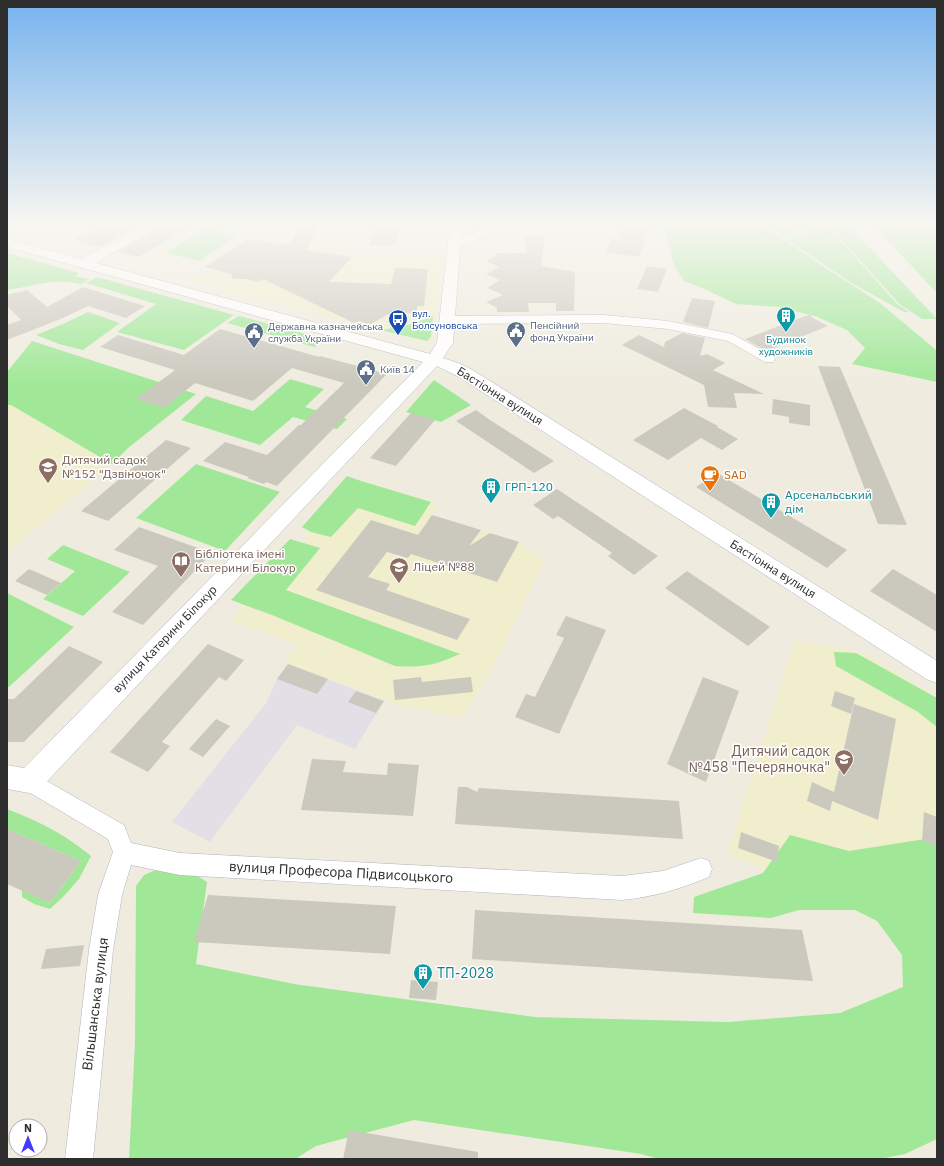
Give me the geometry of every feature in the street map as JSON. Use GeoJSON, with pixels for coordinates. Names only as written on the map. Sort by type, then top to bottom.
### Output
{"type":"FeatureCollection","features":[{"type":"Feature","properties":{"kind":"street","name":"Бастіонна вулиця"},"geometry":{"type":"LineString","coordinates":[[133,277],[434,360],[465,373],[937,673]]}},
{"type":"Feature","properties":{"kind":"street","name":"вулиця Катерини Білокур"},"geometry":{"type":"LineString","coordinates":[[18,779],[434,360],[445,343],[451,277]]}},
{"type":"Feature","properties":{"kind":"street"},"geometry":{"type":"LineString","coordinates":[[447,320],[604,319],[668,325],[732,338],[769,359]]}},
{"type":"Feature","properties":{"kind":"street"},"geometry":{"type":"LineString","coordinates":[[18,779],[116,832],[124,852]]}},
{"type":"Feature","properties":{"kind":"street","name":"вулиця Професора Підвисоцького"},"geometry":{"type":"LineString","coordinates":[[124,852],[180,864],[622,888],[650,886],[677,880],[701,869]]}},
{"type":"Feature","properties":{"kind":"street","name":"Вільшанська вулиця"},"geometry":{"type":"LineString","coordinates":[[79,1159],[101,950],[110,895],[124,852]]}},
{"type":"Feature","properties":{"kind":"shaded area"},"geometry":{"type":"Polygon","coordinates":[[[192,277],[441,277],[433,337],[431,340],[426,342],[187,281],[192,277]]]}},
{"type":"Feature","properties":{"kind":"shaded area","name":"Дитячий садок №152 \"Дзвіночок\""},"geometry":{"type":"Polygon","coordinates":[[[7,405],[11,405],[112,464],[7,552],[7,405]]]}},
{"type":"Feature","properties":{"kind":"shaded area","name":"Ліцей №88"},"geometry":{"type":"Polygon","coordinates":[[[358,480],[437,504],[432,515],[519,542],[544,562],[490,673],[462,718],[401,705],[284,662],[298,644],[231,621],[358,480]]]}},
{"type":"Feature","properties":{"kind":"shaded area","name":"Дитячий садок №458 \"Печеряночка\""},"geometry":{"type":"Polygon","coordinates":[[[795,640],[866,654],[937,698],[937,859],[822,889],[727,855],[795,640]]]}},
{"type":"Feature","properties":{"kind":"shaded area"},"geometry":{"type":"Polygon","coordinates":[[[288,664],[384,701],[355,749],[297,725],[210,842],[172,822],[266,703],[277,679],[288,664]]]}},
{"type":"Feature","properties":{"kind":"green space"},"geometry":{"type":"Polygon","coordinates":[[[7,277],[82,277],[89,279],[81,284],[71,282],[52,282],[7,290],[7,277]]]}},
{"type":"Feature","properties":{"kind":"green space"},"geometry":{"type":"Polygon","coordinates":[[[98,277],[234,315],[184,350],[117,332],[156,304],[86,283],[98,277]]]}},
{"type":"Feature","properties":{"kind":"green space"},"geometry":{"type":"Polygon","coordinates":[[[682,277],[840,277],[880,303],[935,349],[937,352],[937,382],[852,364],[865,348],[847,330],[815,316],[778,307],[736,304],[684,281],[682,277]]]}},
{"type":"Feature","properties":{"kind":"green space"},"geometry":{"type":"Polygon","coordinates":[[[843,277],[861,277],[868,286],[861,277],[873,277],[898,305],[909,312],[904,312],[843,277]]]}},
{"type":"Feature","properties":{"kind":"green space"},"geometry":{"type":"Polygon","coordinates":[[[875,277],[898,277],[937,319],[922,319],[899,304],[875,277]]]}},
{"type":"Feature","properties":{"kind":"green space"},"geometry":{"type":"Polygon","coordinates":[[[922,277],[937,277],[937,293],[922,277]]]}},
{"type":"Feature","properties":{"kind":"green space"},"geometry":{"type":"Polygon","coordinates":[[[88,312],[120,323],[83,350],[59,344],[36,335],[63,324],[88,312]]]}},
{"type":"Feature","properties":{"kind":"green space"},"geometry":{"type":"Polygon","coordinates":[[[239,316],[324,339],[315,347],[227,323],[239,316]]]}},
{"type":"Feature","properties":{"kind":"green space"},"geometry":{"type":"Polygon","coordinates":[[[433,316],[431,337],[427,341],[380,330],[407,325],[433,316]]]}},
{"type":"Feature","properties":{"kind":"green space"},"geometry":{"type":"Polygon","coordinates":[[[32,341],[196,394],[128,448],[112,464],[11,405],[7,405],[7,372],[32,341]]]}},
{"type":"Feature","properties":{"kind":"green space"},"geometry":{"type":"Polygon","coordinates":[[[290,379],[324,389],[305,407],[347,419],[337,429],[293,417],[260,445],[181,420],[206,396],[253,411],[290,379]]]}},
{"type":"Feature","properties":{"kind":"green space"},"geometry":{"type":"Polygon","coordinates":[[[434,380],[471,405],[441,422],[406,412],[434,380]]]}},
{"type":"Feature","properties":{"kind":"green space"},"geometry":{"type":"Polygon","coordinates":[[[196,464],[280,492],[225,551],[136,518],[196,464]]]}},
{"type":"Feature","properties":{"kind":"green space"},"geometry":{"type":"Polygon","coordinates":[[[347,476],[431,502],[415,526],[358,508],[331,537],[311,532],[302,527],[347,476]]]}},
{"type":"Feature","properties":{"kind":"green space"},"geometry":{"type":"Polygon","coordinates":[[[290,539],[320,548],[286,590],[460,654],[429,665],[413,667],[395,666],[272,615],[231,600],[290,539]]]}},
{"type":"Feature","properties":{"kind":"green space"},"geometry":{"type":"Polygon","coordinates":[[[63,545],[130,572],[83,616],[43,599],[75,571],[47,559],[63,545]]]}},
{"type":"Feature","properties":{"kind":"green space"},"geometry":{"type":"Polygon","coordinates":[[[7,593],[74,627],[9,687],[7,687],[7,593]]]}},
{"type":"Feature","properties":{"kind":"green space"},"geometry":{"type":"Polygon","coordinates":[[[834,652],[856,653],[937,698],[937,727],[918,712],[836,666],[834,652]]]}},
{"type":"Feature","properties":{"kind":"green space"},"geometry":{"type":"Polygon","coordinates":[[[7,809],[51,829],[71,841],[91,856],[79,879],[50,909],[34,904],[22,897],[22,890],[50,903],[81,861],[7,829],[7,809]]]}},
{"type":"Feature","properties":{"kind":"green space"},"geometry":{"type":"Polygon","coordinates":[[[790,835],[849,851],[925,839],[937,835],[937,1139],[905,1154],[880,1159],[659,1159],[641,1154],[414,1120],[316,1146],[295,1159],[129,1159],[135,1043],[136,886],[144,875],[158,869],[191,872],[207,882],[196,964],[294,984],[535,1017],[728,1022],[840,1013],[903,987],[902,955],[877,921],[855,910],[799,910],[771,918],[693,913],[694,897],[763,873],[790,835]]]}},
{"type":"Feature","properties":{"kind":"building"},"geometry":{"type":"Polygon","coordinates":[[[232,277],[333,277],[329,282],[391,284],[393,277],[427,277],[424,306],[417,306],[417,313],[387,315],[369,325],[360,321],[354,323],[263,279],[259,282],[246,279],[233,279],[232,277]]]}},
{"type":"Feature","properties":{"kind":"building"},"geometry":{"type":"Polygon","coordinates":[[[494,277],[575,277],[574,311],[556,311],[556,303],[528,303],[529,312],[497,312],[497,308],[486,302],[503,295],[487,288],[500,280],[494,277]]]}},
{"type":"Feature","properties":{"kind":"building"},"geometry":{"type":"Polygon","coordinates":[[[642,277],[664,277],[658,292],[637,289],[642,277]]]}},
{"type":"Feature","properties":{"kind":"building"},"geometry":{"type":"Polygon","coordinates":[[[83,287],[145,306],[126,318],[88,306],[63,318],[7,340],[7,325],[21,320],[7,306],[7,295],[27,290],[47,307],[83,287]]]}},
{"type":"Feature","properties":{"kind":"building"},"geometry":{"type":"Polygon","coordinates":[[[692,298],[715,301],[708,328],[683,322],[692,298]]]}},
{"type":"Feature","properties":{"kind":"building","name":"Будинок художників"},"geometry":{"type":"Polygon","coordinates":[[[811,314],[811,317],[828,326],[766,351],[745,339],[811,314]]]}},
{"type":"Feature","properties":{"kind":"building"},"geometry":{"type":"Polygon","coordinates":[[[220,329],[319,357],[320,356],[387,374],[277,486],[266,482],[264,484],[247,478],[249,477],[203,461],[225,442],[267,455],[299,425],[301,425],[344,383],[292,368],[253,401],[195,383],[164,408],[136,399],[175,370],[100,347],[118,335],[184,355],[220,329]]]}},
{"type":"Feature","properties":{"kind":"building"},"geometry":{"type":"Polygon","coordinates":[[[682,333],[705,338],[700,356],[707,354],[725,363],[713,370],[764,394],[734,393],[737,408],[708,407],[704,385],[622,345],[639,335],[664,347],[665,342],[682,333]]]}},
{"type":"Feature","properties":{"kind":"building"},"geometry":{"type":"Polygon","coordinates":[[[818,366],[840,367],[907,525],[878,524],[818,366]]]}},
{"type":"Feature","properties":{"kind":"building"},"geometry":{"type":"Polygon","coordinates":[[[773,399],[810,405],[810,426],[789,423],[789,417],[772,414],[773,399]]]}},
{"type":"Feature","properties":{"kind":"building"},"geometry":{"type":"Polygon","coordinates":[[[684,408],[718,426],[717,427],[738,439],[722,450],[701,438],[668,460],[633,440],[684,408]]]}},
{"type":"Feature","properties":{"kind":"building"},"geometry":{"type":"Polygon","coordinates":[[[476,410],[554,461],[534,473],[456,421],[476,410]]]}},
{"type":"Feature","properties":{"kind":"building"},"geometry":{"type":"Polygon","coordinates":[[[411,413],[435,420],[396,466],[370,458],[411,413]]]}},
{"type":"Feature","properties":{"kind":"building"},"geometry":{"type":"Polygon","coordinates":[[[166,440],[191,448],[108,521],[81,511],[166,440]]]}},
{"type":"Feature","properties":{"kind":"building","name":"Арсенальський дім"},"geometry":{"type":"Polygon","coordinates":[[[717,473],[847,550],[827,568],[696,487],[717,473]]]}},
{"type":"Feature","properties":{"kind":"building"},"geometry":{"type":"Polygon","coordinates":[[[557,489],[658,556],[634,575],[608,556],[612,553],[558,516],[553,519],[533,505],[557,489]]]}},
{"type":"Feature","properties":{"kind":"building"},"geometry":{"type":"Polygon","coordinates":[[[432,515],[481,530],[469,546],[490,533],[519,542],[497,582],[411,554],[408,558],[387,552],[368,577],[390,584],[386,590],[470,619],[457,640],[316,590],[371,520],[418,535],[432,515]]]}},
{"type":"Feature","properties":{"kind":"building"},"geometry":{"type":"Polygon","coordinates":[[[139,527],[212,553],[143,625],[112,612],[158,566],[114,550],[139,527]]]}},
{"type":"Feature","properties":{"kind":"building"},"geometry":{"type":"Polygon","coordinates":[[[29,569],[61,583],[47,595],[15,581],[29,569]]]}},
{"type":"Feature","properties":{"kind":"building"},"geometry":{"type":"Polygon","coordinates":[[[893,569],[937,595],[937,632],[870,591],[893,569]]]}},
{"type":"Feature","properties":{"kind":"building"},"geometry":{"type":"Polygon","coordinates":[[[687,571],[770,627],[748,646],[665,588],[687,571]]]}},
{"type":"Feature","properties":{"kind":"building"},"geometry":{"type":"Polygon","coordinates":[[[566,616],[606,630],[559,734],[515,717],[526,694],[535,697],[564,638],[556,635],[566,616]]]}},
{"type":"Feature","properties":{"kind":"building"},"geometry":{"type":"Polygon","coordinates":[[[208,644],[244,660],[226,681],[219,677],[162,742],[170,746],[148,772],[110,752],[208,644]]]}},
{"type":"Feature","properties":{"kind":"building"},"geometry":{"type":"Polygon","coordinates":[[[69,646],[103,662],[24,742],[7,742],[7,699],[14,699],[69,646]]]}},
{"type":"Feature","properties":{"kind":"building"},"geometry":{"type":"Polygon","coordinates":[[[288,664],[328,679],[317,694],[277,679],[288,664]]]}},
{"type":"Feature","properties":{"kind":"building"},"geometry":{"type":"Polygon","coordinates":[[[421,677],[422,682],[471,677],[473,692],[395,700],[393,680],[421,677]]]}},
{"type":"Feature","properties":{"kind":"building"},"geometry":{"type":"Polygon","coordinates":[[[703,677],[739,691],[706,782],[667,764],[703,677]]]}},
{"type":"Feature","properties":{"kind":"building"},"geometry":{"type":"Polygon","coordinates":[[[356,691],[384,701],[376,713],[348,702],[356,691]]]}},
{"type":"Feature","properties":{"kind":"building"},"geometry":{"type":"Polygon","coordinates":[[[835,691],[855,698],[851,714],[831,706],[835,691]]]}},
{"type":"Feature","properties":{"kind":"building"},"geometry":{"type":"Polygon","coordinates":[[[854,704],[896,719],[878,820],[832,801],[854,704]]]}},
{"type":"Feature","properties":{"kind":"building"},"geometry":{"type":"Polygon","coordinates":[[[216,719],[230,726],[203,757],[189,749],[216,719]]]}},
{"type":"Feature","properties":{"kind":"building"},"geometry":{"type":"Polygon","coordinates":[[[312,759],[346,761],[343,772],[387,775],[388,763],[419,765],[413,816],[301,810],[312,759]]]}},
{"type":"Feature","properties":{"kind":"building"},"geometry":{"type":"Polygon","coordinates":[[[812,782],[834,792],[830,811],[807,801],[812,782]]]}},
{"type":"Feature","properties":{"kind":"building"},"geometry":{"type":"Polygon","coordinates":[[[458,787],[467,787],[477,792],[479,788],[679,801],[683,839],[455,824],[458,787]]]}},
{"type":"Feature","properties":{"kind":"building"},"geometry":{"type":"Polygon","coordinates":[[[924,812],[937,817],[937,846],[922,841],[924,812]]]}},
{"type":"Feature","properties":{"kind":"building"},"geometry":{"type":"Polygon","coordinates":[[[7,829],[81,861],[50,903],[7,884],[7,829]]]}},
{"type":"Feature","properties":{"kind":"building"},"geometry":{"type":"Polygon","coordinates":[[[741,832],[779,846],[777,862],[738,848],[741,832]]]}},
{"type":"Feature","properties":{"kind":"building"},"geometry":{"type":"Polygon","coordinates":[[[208,895],[396,906],[390,954],[194,942],[208,895]]]}},
{"type":"Feature","properties":{"kind":"building"},"geometry":{"type":"Polygon","coordinates":[[[475,910],[802,930],[813,981],[472,959],[475,910]]]}},
{"type":"Feature","properties":{"kind":"building"},"geometry":{"type":"Polygon","coordinates":[[[84,945],[80,966],[41,969],[46,949],[84,945]]]}},
{"type":"Feature","properties":{"kind":"building","name":"ТП-2028"},"geometry":{"type":"Polygon","coordinates":[[[411,980],[438,982],[436,1000],[409,998],[411,980]]]}},
{"type":"Feature","properties":{"kind":"building"},"geometry":{"type":"Polygon","coordinates":[[[349,1130],[478,1152],[478,1159],[343,1159],[349,1130]]]}},
{"type":"Feature","properties":{"kind":"place","name":"Будинок художників"},"geometry":{"type":"Point","coordinates":[786,333]}},
{"type":"Feature","properties":{"kind":"place","name":"вул. Болсуновська"},"geometry":{"type":"Point","coordinates":[398,336]}},
{"type":"Feature","properties":{"kind":"place","name":"Пенсійний фонд України"},"geometry":{"type":"Point","coordinates":[516,348]}},
{"type":"Feature","properties":{"kind":"place","name":"Державна казначейська служба України"},"geometry":{"type":"Point","coordinates":[254,349]}},
{"type":"Feature","properties":{"kind":"place","name":"Київ 14"},"geometry":{"type":"Point","coordinates":[366,386]}},
{"type":"Feature","properties":{"kind":"place","name":"Дитячий садок №152 \"Дзвіночок\""},"geometry":{"type":"Point","coordinates":[48,484]}},
{"type":"Feature","properties":{"kind":"place","name":"SAD"},"geometry":{"type":"Point","coordinates":[710,492]}},
{"type":"Feature","properties":{"kind":"place","name":"ГРП-120"},"geometry":{"type":"Point","coordinates":[491,504]}},
{"type":"Feature","properties":{"kind":"place","name":"Арсенальський дім"},"geometry":{"type":"Point","coordinates":[771,519]}},
{"type":"Feature","properties":{"kind":"place","name":"Бібліотека імені Катерини Білокур"},"geometry":{"type":"Point","coordinates":[181,578]}},
{"type":"Feature","properties":{"kind":"place","name":"Ліцей №88"},"geometry":{"type":"Point","coordinates":[399,584]}},
{"type":"Feature","properties":{"kind":"place","name":"Дитячий садок №458 \"Печеряночка\""},"geometry":{"type":"Point","coordinates":[844,776]}},
{"type":"Feature","properties":{"kind":"place","name":"ТП-2028"},"geometry":{"type":"Point","coordinates":[423,990]}}]}
